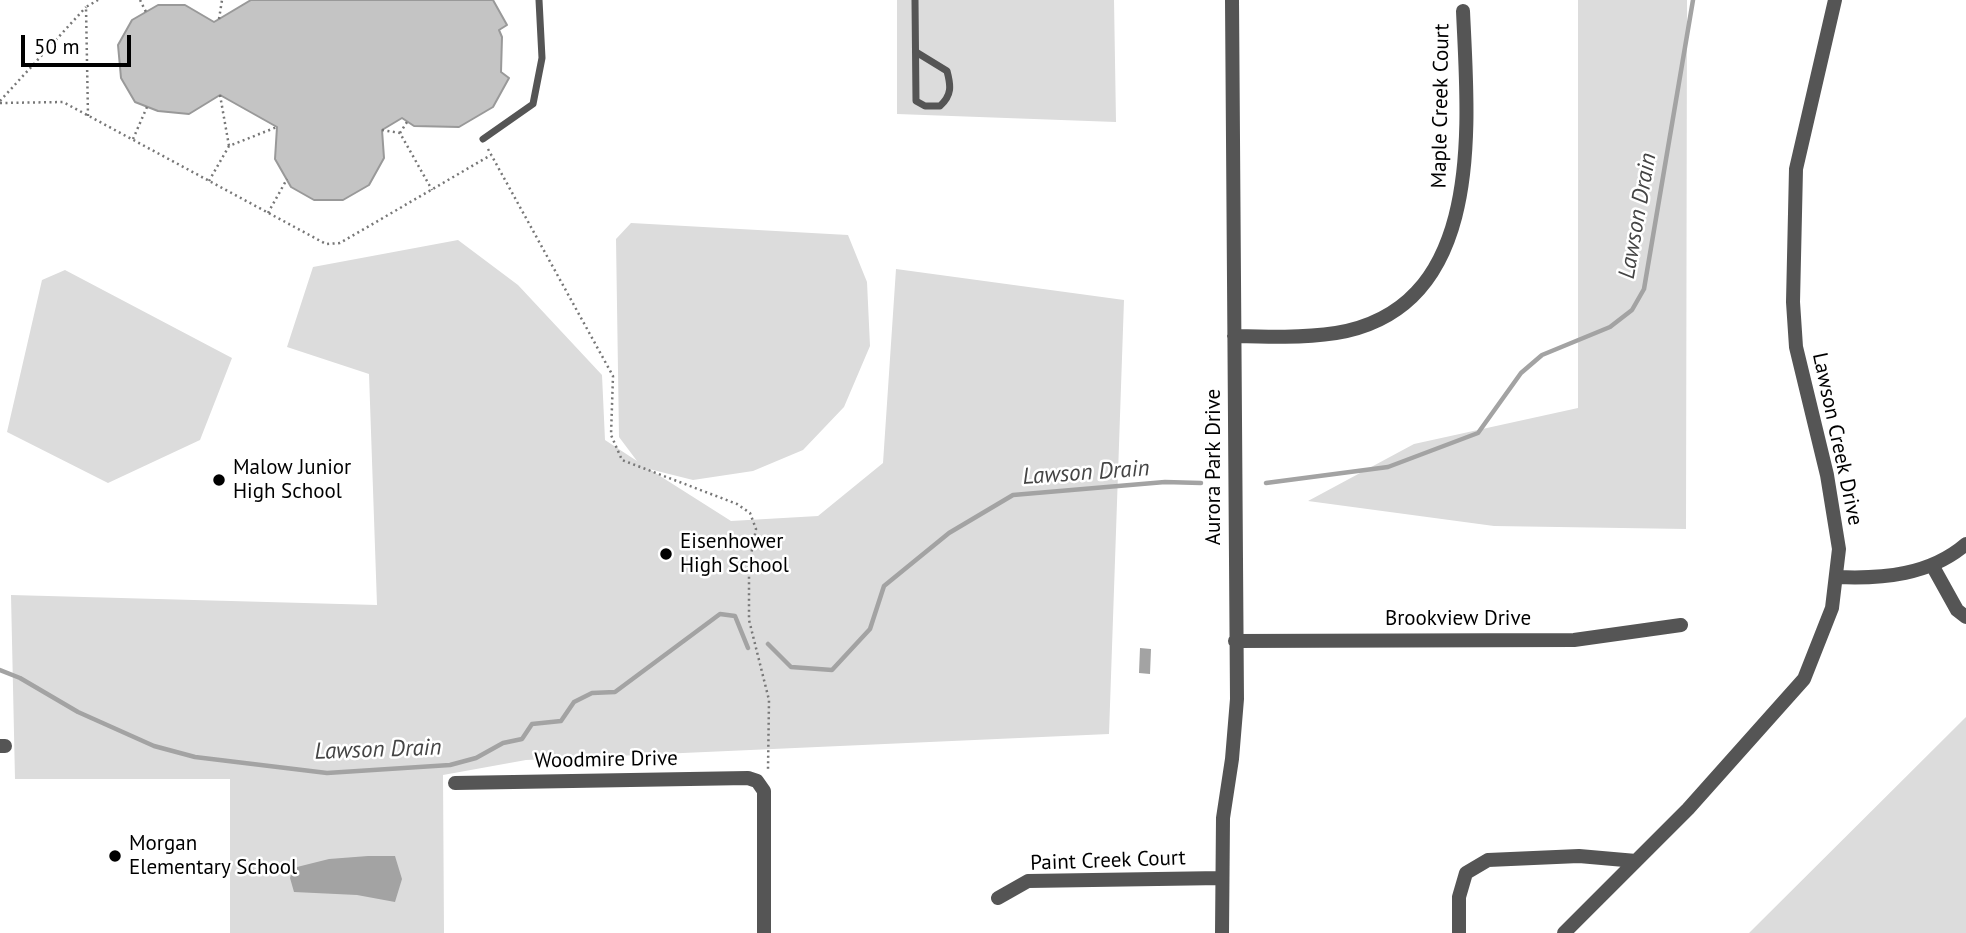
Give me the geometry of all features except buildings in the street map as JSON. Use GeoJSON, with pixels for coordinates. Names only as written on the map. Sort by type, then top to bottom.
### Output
{"type":"FeatureCollection","features":[{"type":"Feature","properties":{"kind":"street","name":"Aurora Park Drive"},"geometry":{"type":"LineString","coordinates":[[1222,933],[1223,818],[1236,725],[1232,0]]}},
{"type":"Feature","properties":{"kind":"street","name":"Lawson Creek Drive"},"geometry":{"type":"LineString","coordinates":[[1564,933],[1688,809],[1804,679],[1832,608],[1839,549],[1827,475],[1796,347],[1793,302],[1796,169],[1835,0]]}},
{"type":"Feature","properties":{"kind":"street","name":"Maple Creek Court"},"geometry":{"type":"LineString","coordinates":[[1234,336],[1289,337],[1338,333],[1375,321],[1398,308],[1420,286],[1440,257],[1456,222],[1461,197],[1466,141],[1463,11]]}},
{"type":"Feature","properties":{"kind":"street"},"geometry":{"type":"LineString","coordinates":[[1837,577],[1873,578],[1907,573],[1932,565],[1966,544]]}},
{"type":"Feature","properties":{"kind":"street"},"geometry":{"type":"LineString","coordinates":[[1932,565],[1957,610],[1966,617]]}},
{"type":"Feature","properties":{"kind":"street","name":"Brookview Drive"},"geometry":{"type":"LineString","coordinates":[[1235,641],[1574,640],[1681,625]]}},
{"type":"Feature","properties":{"kind":"street","name":"Woodmire Drive"},"geometry":{"type":"LineString","coordinates":[[455,783],[748,778],[761,786]]}},
{"type":"Feature","properties":{"kind":"street"},"geometry":{"type":"LineString","coordinates":[[761,786],[764,933]]}},
{"type":"Feature","properties":{"kind":"street"},"geometry":{"type":"LineString","coordinates":[[1459,933],[1459,897],[1466,873],[1488,860],[1579,856],[1636,861]]}},
{"type":"Feature","properties":{"kind":"street","name":"Paint Creek Court"},"geometry":{"type":"LineString","coordinates":[[998,898],[1028,881],[1222,878]]}},
{"type":"Feature","properties":{"kind":"lane"},"geometry":{"type":"LineString","coordinates":[[483,139],[533,104],[542,58],[539,0]]}},
{"type":"Feature","properties":{"kind":"lane"},"geometry":{"type":"LineString","coordinates":[[915,0],[916,101],[925,106],[940,106],[949,99],[951,86],[947,71],[916,52]]}},
{"type":"Feature","properties":{"kind":"path"},"geometry":{"type":"LineString","coordinates":[[0,102],[86,7],[98,0]]}},
{"type":"Feature","properties":{"kind":"path"},"geometry":{"type":"LineString","coordinates":[[140,0],[146,12]]}},
{"type":"Feature","properties":{"kind":"path"},"geometry":{"type":"LineString","coordinates":[[219,19],[222,0]]}},
{"type":"Feature","properties":{"kind":"path"},"geometry":{"type":"LineString","coordinates":[[86,7],[88,116]]}},
{"type":"Feature","properties":{"kind":"path"},"geometry":{"type":"LineString","coordinates":[[220,95],[229,146]]}},
{"type":"Feature","properties":{"kind":"path"},"geometry":{"type":"LineString","coordinates":[[0,102],[63,102],[326,244],[340,243],[491,155],[613,376],[611,435],[622,460],[737,504],[750,513],[754,520],[748,565],[749,620],[769,699],[768,774],[761,786]]}},
{"type":"Feature","properties":{"kind":"path"},"geometry":{"type":"LineString","coordinates":[[132,139],[147,107]]}},
{"type":"Feature","properties":{"kind":"path"},"geometry":{"type":"LineString","coordinates":[[400,132],[407,122]]}},
{"type":"Feature","properties":{"kind":"path"},"geometry":{"type":"LineString","coordinates":[[209,181],[229,146],[277,127]]}},
{"type":"Feature","properties":{"kind":"path"},"geometry":{"type":"LineString","coordinates":[[382,130],[400,132]]}},
{"type":"Feature","properties":{"kind":"path"},"geometry":{"type":"LineString","coordinates":[[400,132],[432,190]]}},
{"type":"Feature","properties":{"kind":"path"},"geometry":{"type":"LineString","coordinates":[[268,213],[287,179]]}},
{"type":"Feature","properties":{"kind":"shaded area"},"geometry":{"type":"Polygon","coordinates":[[[897,0],[1114,0],[1116,122],[897,114],[897,0]]]}},
{"type":"Feature","properties":{"kind":"shaded area"},"geometry":{"type":"Polygon","coordinates":[[[1578,0],[1687,0],[1686,529],[1494,526],[1308,501],[1414,444],[1578,408],[1578,0]]]}},
{"type":"Feature","properties":{"kind":"shaded area"},"geometry":{"type":"Polygon","coordinates":[[[631,223],[848,235],[867,282],[870,346],[844,407],[803,450],[753,471],[693,480],[649,469],[731,521],[818,516],[883,463],[896,269],[1124,300],[1109,734],[526,760],[443,775],[444,933],[230,933],[230,779],[15,779],[11,595],[377,605],[369,374],[287,347],[313,267],[458,240],[518,285],[602,375],[605,440],[637,461],[619,437],[616,239],[631,223]]]}},
{"type":"Feature","properties":{"kind":"shaded area"},"geometry":{"type":"Polygon","coordinates":[[[65,270],[232,358],[200,440],[108,483],[7,432],[42,280],[65,270]]]}},
{"type":"Feature","properties":{"kind":"shaded area"},"geometry":{"type":"Polygon","coordinates":[[[1140,648],[1151,649],[1150,674],[1139,673],[1140,648]]]}},
{"type":"Feature","properties":{"kind":"shaded area"},"geometry":{"type":"Polygon","coordinates":[[[1966,717],[1966,933],[1749,933],[1966,717]]]}},
{"type":"Feature","properties":{"kind":"shaded area"},"geometry":{"type":"Polygon","coordinates":[[[395,856],[402,879],[395,902],[357,895],[294,892],[290,878],[293,868],[329,859],[395,856]]]}},
{"type":"Feature","properties":{"kind":"waterway","name":"Lawson Drain"},"geometry":{"type":"LineString","coordinates":[[1266,483],[1388,467],[1478,433],[1521,373],[1542,355],[1610,327],[1632,310],[1644,289],[1693,0]]}},
{"type":"Feature","properties":{"kind":"waterway","name":"Lawson Drain"},"geometry":{"type":"LineString","coordinates":[[768,644],[791,667],[832,670],[870,629],[884,586],[949,533],[1013,495],[1165,482],[1201,483]]}},
{"type":"Feature","properties":{"kind":"waterway","name":"Lawson Drain"},"geometry":{"type":"LineString","coordinates":[[0,670],[20,678],[78,712],[154,746],[195,757],[327,773],[450,765],[476,758],[503,743],[522,739],[532,724],[561,721],[574,702],[592,693],[615,692],[720,614],[735,616],[748,648]]}},
{"type":"Feature","properties":{"kind":"place","name":"Malow Junior High School"},"geometry":{"type":"Point","coordinates":[219,480]}},
{"type":"Feature","properties":{"kind":"place","name":"Eisenhower High School"},"geometry":{"type":"Point","coordinates":[666,554]}},
{"type":"Feature","properties":{"kind":"place","name":"Morgan Elementary School"},"geometry":{"type":"Point","coordinates":[115,856]}}]}
